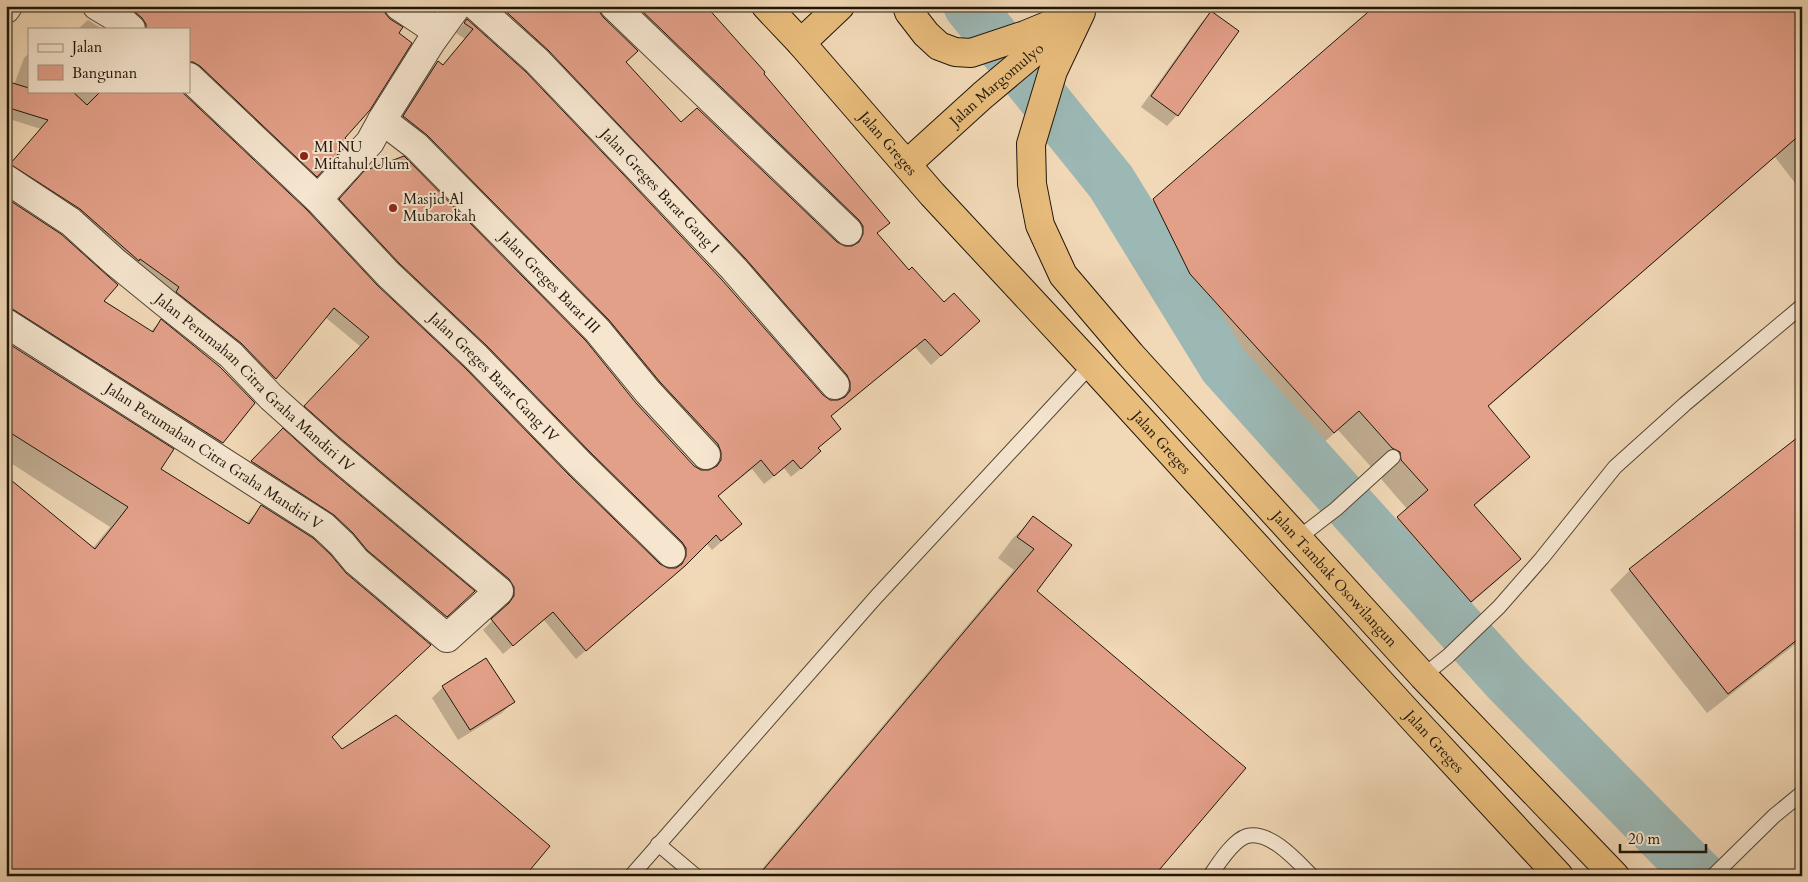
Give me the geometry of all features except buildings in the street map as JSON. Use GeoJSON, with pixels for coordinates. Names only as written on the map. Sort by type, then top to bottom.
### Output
{"type":"FeatureCollection","features":[{"type":"Feature","properties":{"kind":"highway","name":"Jalan Greges"},"geometry":{"type":"LineString","coordinates":[[766,6],[801,43],[932,194],[1091,364],[1559,876]]}},
{"type":"Feature","properties":{"kind":"highway"},"geometry":{"type":"LineString","coordinates":[[801,43],[840,6]]}},
{"type":"Feature","properties":{"kind":"highway"},"geometry":{"type":"LineString","coordinates":[[907,6],[909,12],[926,34],[939,46],[955,52],[971,53],[1036,39],[1084,9]]}},
{"type":"Feature","properties":{"kind":"highway","name":"Jalan Tambak Osowilangun"},"geometry":{"type":"LineString","coordinates":[[1084,9],[1053,71],[1031,144],[1032,184],[1040,225],[1063,275],[1131,355],[1297,539],[1423,676],[1615,876]]}},
{"type":"Feature","properties":{"kind":"highway","name":"Jalan Margomulyo"},"geometry":{"type":"LineString","coordinates":[[906,164],[983,95],[1036,39]]}},
{"type":"Feature","properties":{"kind":"street"},"geometry":{"type":"LineString","coordinates":[[97,6],[126,25]]}},
{"type":"Feature","properties":{"kind":"street"},"geometry":{"type":"LineString","coordinates":[[399,6],[438,32]]}},
{"type":"Feature","properties":{"kind":"street"},"geometry":{"type":"LineString","coordinates":[[318,200],[370,142],[438,32],[457,6]]}},
{"type":"Feature","properties":{"kind":"street","name":"Jalan Greges Barat Gang I"},"geometry":{"type":"LineString","coordinates":[[476,6],[537,61],[612,140],[734,269],[835,385]]}},
{"type":"Feature","properties":{"kind":"street"},"geometry":{"type":"LineString","coordinates":[[614,6],[848,231]]}},
{"type":"Feature","properties":{"kind":"street","name":"Jalan Greges Barat Gang IV"},"geometry":{"type":"LineString","coordinates":[[190,78],[318,200],[388,274],[476,357],[580,464],[671,553]]}},
{"type":"Feature","properties":{"kind":"street","name":"Jalan Greges Barat III"},"geometry":{"type":"LineString","coordinates":[[382,120],[416,146],[592,324],[648,392],[706,455]]}},
{"type":"Feature","properties":{"kind":"street","name":"Jalan Perumahan Citra Graha Mandiri IV"},"geometry":{"type":"LineString","coordinates":[[6,179],[71,222],[115,262],[231,355],[271,397],[329,450],[499,591]]}},
{"type":"Feature","properties":{"kind":"street","name":"Jalan Perumahan Citra Graha Mandiri V"},"geometry":{"type":"LineString","coordinates":[[6,323],[323,526],[356,561],[447,638],[499,591]]}},
{"type":"Feature","properties":{"kind":"lane"},"geometry":{"type":"LineString","coordinates":[[1423,676],[1448,656],[1494,611],[1542,558],[1615,467],[1685,404],[1802,306]]}},
{"type":"Feature","properties":{"kind":"lane"},"geometry":{"type":"LineString","coordinates":[[631,876],[876,597],[1091,364]]}},
{"type":"Feature","properties":{"kind":"lane"},"geometry":{"type":"LineString","coordinates":[[1297,539],[1336,509],[1393,457]]}},
{"type":"Feature","properties":{"kind":"lane"},"geometry":{"type":"LineString","coordinates":[[1713,876],[1774,816],[1802,793]]}},
{"type":"Feature","properties":{"kind":"lane"},"geometry":{"type":"LineString","coordinates":[[1210,876],[1227,851],[1247,836],[1266,837],[1292,856],[1312,876]]}},
{"type":"Feature","properties":{"kind":"lane"},"geometry":{"type":"LineString","coordinates":[[658,844],[696,876]]}},
{"type":"Feature","properties":{"kind":"waterway"},"geometry":{"type":"LineString","coordinates":[[969,6],[1111,182],[1224,366],[1505,678],[1700,876]]}},
{"type":"Feature","properties":{"kind":"place","name":"MI NU Miftahul Ulum"},"geometry":{"type":"Point","coordinates":[304,156]}},
{"type":"Feature","properties":{"kind":"place","name":"Masjid Al Mubarokah"},"geometry":{"type":"Point","coordinates":[393,208]}}]}
